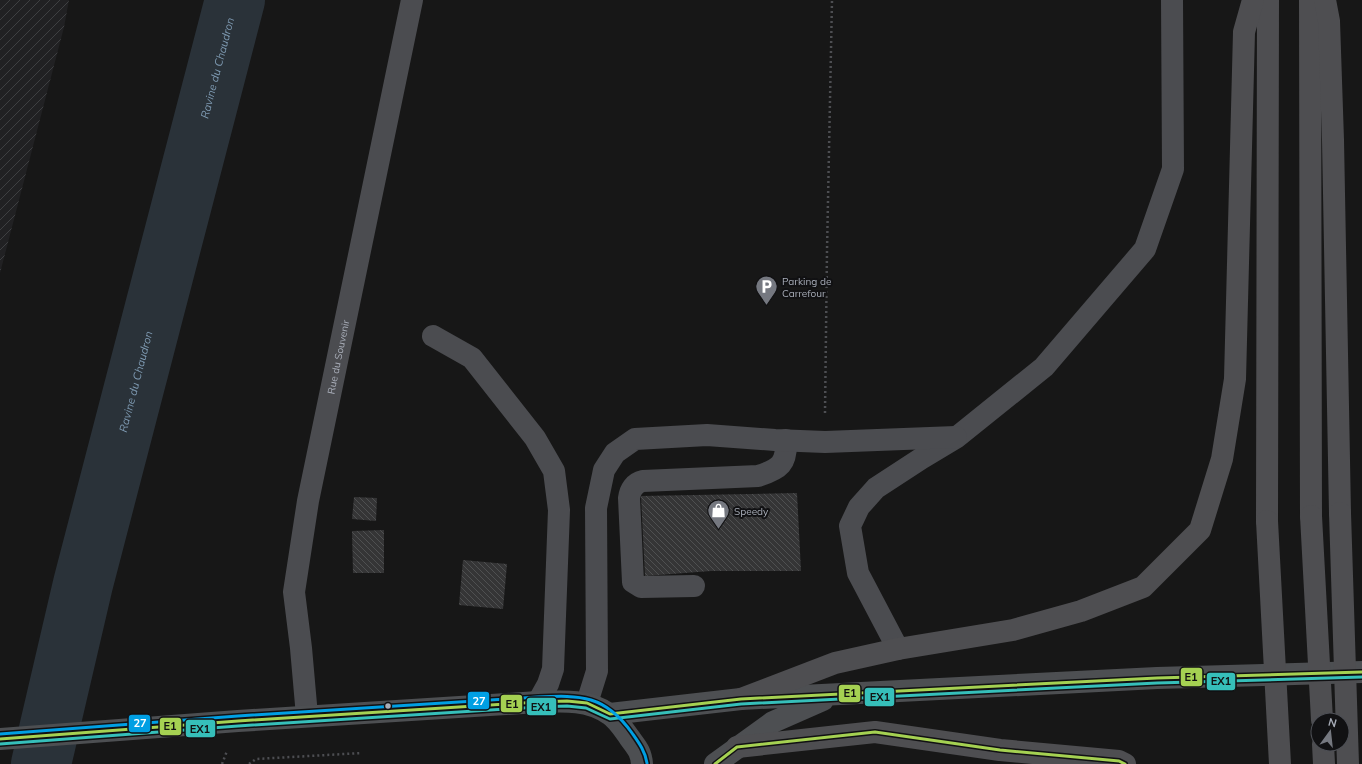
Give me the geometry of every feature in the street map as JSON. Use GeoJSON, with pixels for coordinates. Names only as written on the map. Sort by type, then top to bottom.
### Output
{"type":"FeatureCollection","features":[{"type":"Feature","properties":{"kind":"highway"},"geometry":{"type":"LineString","coordinates":[[741,698],[835,663],[898,649],[1013,630],[1081,611],[1143,587],[1200,530],[1222,459],[1235,379],[1244,32],[1253,0]]}},
{"type":"Feature","properties":{"kind":"highway"},"geometry":{"type":"LineString","coordinates":[[1268,0],[1266,521],[1280,764]]}},
{"type":"Feature","properties":{"kind":"highway"},"geometry":{"type":"LineString","coordinates":[[1310,0],[1311,516],[1322,712]]}},
{"type":"Feature","properties":{"kind":"highway"},"geometry":{"type":"LineString","coordinates":[[1325,0],[1330,21],[1334,140],[1340,513],[1348,764]]}},
{"type":"Feature","properties":{"kind":"highway"},"geometry":{"type":"LineString","coordinates":[[737,747],[875,732],[1000,750],[1119,761],[1125,764]]}},
{"type":"Feature","properties":{"kind":"highway"},"geometry":{"type":"LineString","coordinates":[[1323,752],[1324,764]]}},
{"type":"Feature","properties":{"kind":"main road"},"geometry":{"type":"LineString","coordinates":[[610,714],[741,698],[835,695],[1157,678],[1362,672]]}},
{"type":"Feature","properties":{"kind":"main road"},"geometry":{"type":"LineString","coordinates":[[715,764],[773,722],[835,695]]}},
{"type":"Feature","properties":{"kind":"main road"},"geometry":{"type":"LineString","coordinates":[[0,739],[307,716],[566,701],[587,703],[610,714],[626,732],[641,759]]}},
{"type":"Feature","properties":{"kind":"lane","name":"Rue du Souvenir"},"geometry":{"type":"LineString","coordinates":[[307,716],[294,592],[308,501],[412,0]]}},
{"type":"Feature","properties":{"kind":"lane"},"geometry":{"type":"LineString","coordinates":[[898,649],[858,573],[850,526],[859,507],[876,488],[957,437],[1044,367],[1145,249],[1173,169],[1172,0]]}},
{"type":"Feature","properties":{"kind":"lane"},"geometry":{"type":"LineString","coordinates":[[433,336],[472,358],[535,438],[554,471],[559,510],[553,669],[548,684],[538,702]]}},
{"type":"Feature","properties":{"kind":"lane"},"geometry":{"type":"LineString","coordinates":[[587,703],[597,671],[596,508],[604,470],[615,453],[635,439],[707,435],[825,442],[957,437]]}},
{"type":"Feature","properties":{"kind":"lane"},"geometry":{"type":"LineString","coordinates":[[694,586],[641,588],[633,582],[629,498],[633,487],[638,482],[643,481],[758,476],[772,471],[783,461],[786,454],[786,440]]}},
{"type":"Feature","properties":{"kind":"path"},"geometry":{"type":"LineString","coordinates":[[825,442],[832,0]]}},
{"type":"Feature","properties":{"kind":"path"},"geometry":{"type":"LineString","coordinates":[[249,764],[256,760],[362,753]]}},
{"type":"Feature","properties":{"kind":"shaded area"},"geometry":{"type":"Polygon","coordinates":[[[0,0],[69,0],[64,27],[0,273],[0,0]]]}},
{"type":"Feature","properties":{"kind":"building"},"geometry":{"type":"Polygon","coordinates":[[[797,493],[801,571],[711,571],[645,576],[641,496],[797,493]]]}},
{"type":"Feature","properties":{"kind":"building"},"geometry":{"type":"Polygon","coordinates":[[[354,497],[377,498],[376,521],[352,519],[354,497]]]}},
{"type":"Feature","properties":{"kind":"building"},"geometry":{"type":"Polygon","coordinates":[[[384,530],[384,573],[353,573],[352,531],[384,530]]]}},
{"type":"Feature","properties":{"kind":"building"},"geometry":{"type":"Polygon","coordinates":[[[463,560],[507,564],[503,609],[459,605],[463,560]]]}},
{"type":"Feature","properties":{"kind":"waterway","name":"Ravine du Chaudron"},"geometry":{"type":"LineString","coordinates":[[41,764],[83,584],[235,0]]}},
{"type":"Feature","properties":{"kind":"transit line","name":"E1"},"geometry":{"type":"LineString","coordinates":[[0,739],[238,721],[538,702],[567,701],[587,703],[610,714],[741,699],[1157,678],[1362,672]]}},
{"type":"Feature","properties":{"kind":"transit line","name":"EX1"},"geometry":{"type":"LineString","coordinates":[[0,744],[238,726],[538,707],[567,706],[586,708],[610,719],[741,704],[1157,683],[1362,677]]}},
{"type":"Feature","properties":{"kind":"transit line","name":"27"},"geometry":{"type":"LineString","coordinates":[[0,734],[238,716],[567,696],[591,700],[602,704],[612,711],[622,720],[637,740],[647,763]]}},
{"type":"Feature","properties":{"kind":"transit line","name":"E1"},"geometry":{"type":"LineString","coordinates":[[715,764],[737,747],[875,732],[1000,750],[1119,761],[1125,764]]}},
{"type":"Feature","properties":{"kind":"place","name":"Parking de Carrefour"},"geometry":{"type":"Point","coordinates":[767,306]}},
{"type":"Feature","properties":{"kind":"place","name":"Speedy"},"geometry":{"type":"Point","coordinates":[719,530]}}]}
